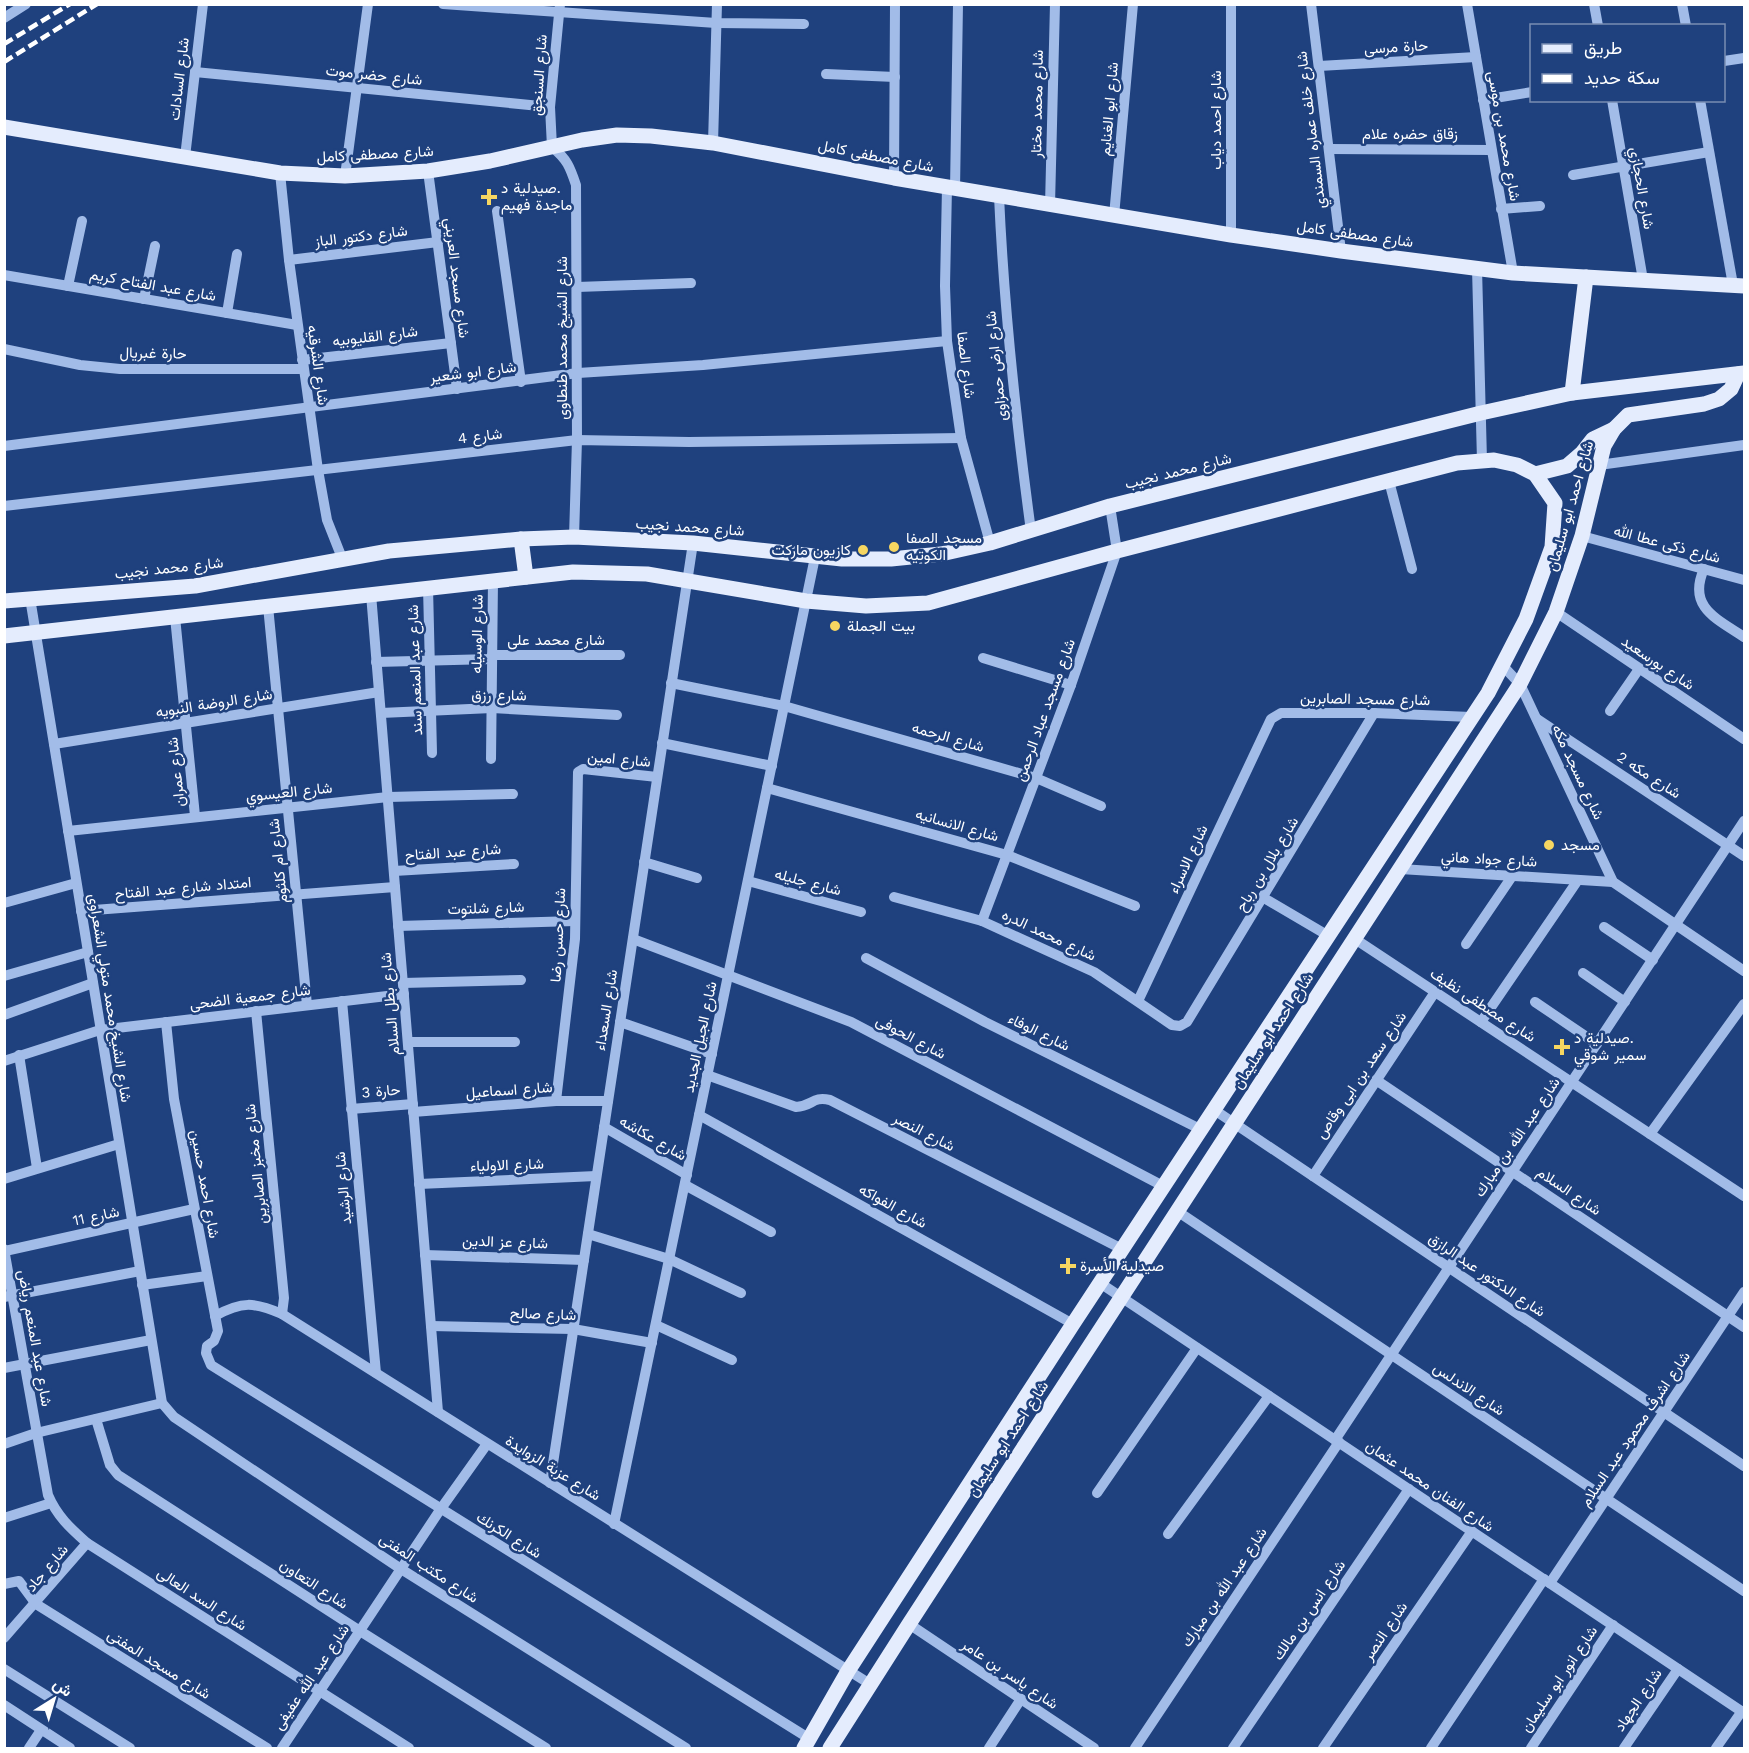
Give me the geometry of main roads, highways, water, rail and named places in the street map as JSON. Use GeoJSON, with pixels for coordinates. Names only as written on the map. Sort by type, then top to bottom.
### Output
{"type":"FeatureCollection","features":[{"type":"Feature","properties":{"kind":"main road","name":"شارع مصطفى كامل"},"geometry":{"type":"LineString","coordinates":[[4,127],[280,173],[345,176],[428,171],[617,135],[651,136],[713,143],[951,188],[1341,251],[1513,273],[1739,286]]}},
{"type":"Feature","properties":{"kind":"main road"},"geometry":{"type":"LineString","coordinates":[[1586,277],[1572,393],[1741,374]]}},
{"type":"Feature","properties":{"kind":"main road"},"geometry":{"type":"LineString","coordinates":[[4,636],[573,572],[647,574],[806,601],[866,606],[928,603],[1117,551],[1457,463],[1494,460],[1517,465],[1535,474],[1567,466],[1593,439],[1614,429],[1628,415],[1704,404],[1719,399],[1731,389],[1741,374]]}},
{"type":"Feature","properties":{"kind":"main road","name":"شارع محمد نجيب"},"geometry":{"type":"LineString","coordinates":[[4,601],[195,586],[342,558],[411,548],[521,539],[574,537],[693,543],[815,557],[891,559],[941,554],[990,543],[1110,506],[1481,413],[1572,393]]}},
{"type":"Feature","properties":{"kind":"main road","name":"شارع احمد ابو سليمان"},"geometry":{"type":"LineString","coordinates":[[830,1749],[1520,684],[1556,612],[1582,536],[1605,446],[1614,429]]}},
{"type":"Feature","properties":{"kind":"main road","name":"شارع احمد ابو سليمان"},"geometry":{"type":"LineString","coordinates":[[807,1744],[848,1671],[1072,1324],[1488,693],[1526,619],[1552,547],[1555,503],[1535,474]]}},
{"type":"Feature","properties":{"kind":"main road"},"geometry":{"type":"LineString","coordinates":[[521,539],[526,577]]}},
{"type":"Feature","properties":{"kind":"main road"},"geometry":{"type":"LineString","coordinates":[[910,1575],[931,1590]]}},
{"type":"Feature","properties":{"kind":"railway"},"geometry":{"type":"LineString","coordinates":[[4,44],[70,4]]}},
{"type":"Feature","properties":{"kind":"railway"},"geometry":{"type":"LineString","coordinates":[[4,62],[97,4]]}},
{"type":"Feature","properties":{"kind":"place","name":"صيدلية د. ماجدة فهيم"},"geometry":{"type":"Point","coordinates":[489,197]}},
{"type":"Feature","properties":{"kind":"place","name":"مسجد الصفا الكوتيه"},"geometry":{"type":"Point","coordinates":[894,547]}},
{"type":"Feature","properties":{"kind":"place","name":"كازيون ماركت"},"geometry":{"type":"Point","coordinates":[863,550]}},
{"type":"Feature","properties":{"kind":"place","name":"بيت الجملة"},"geometry":{"type":"Point","coordinates":[835,626]}},
{"type":"Feature","properties":{"kind":"place","name":"مسجد"},"geometry":{"type":"Point","coordinates":[1549,845]}},
{"type":"Feature","properties":{"kind":"place","name":"صيدلية د. سمير شوقي"},"geometry":{"type":"Point","coordinates":[1562,1047]}},
{"type":"Feature","properties":{"kind":"place","name":"صيدلية الأسرة"},"geometry":{"type":"Point","coordinates":[1068,1266]}}]}
